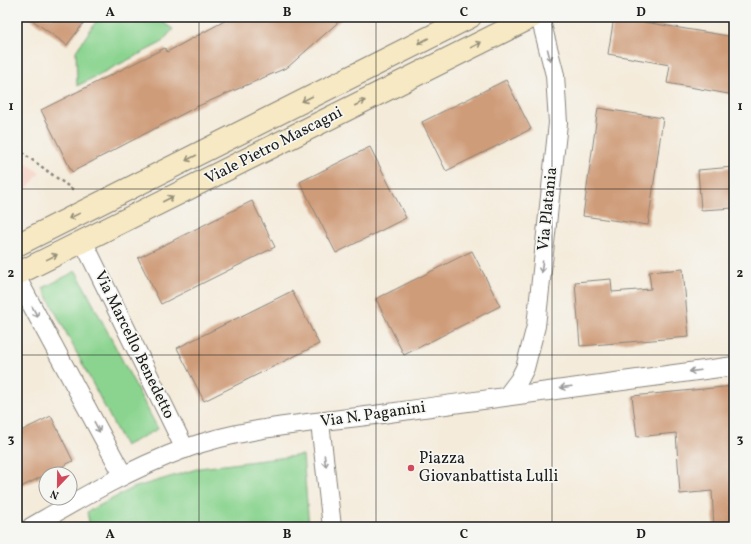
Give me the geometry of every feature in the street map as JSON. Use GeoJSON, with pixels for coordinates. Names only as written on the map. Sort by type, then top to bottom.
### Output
{"type":"FeatureCollection","features":[{"type":"Feature","properties":{"kind":"main road","name":"Viale Pietro Mascagni"},"geometry":{"type":"LineString","coordinates":[[17,245],[470,17]]}},
{"type":"Feature","properties":{"kind":"main road","name":"Viale Pietro Mascagni"},"geometry":{"type":"LineString","coordinates":[[17,274],[532,17]]}},
{"type":"Feature","properties":{"kind":"street","name":"Via Platania"},"geometry":{"type":"LineString","coordinates":[[507,396],[519,380],[525,368],[536,326],[558,123],[554,75],[540,17]]}},
{"type":"Feature","properties":{"kind":"street","name":"Via Marcello Benedetto"},"geometry":{"type":"LineString","coordinates":[[84,241],[185,449]]}},
{"type":"Feature","properties":{"kind":"street"},"geometry":{"type":"LineString","coordinates":[[17,278],[123,475]]}},
{"type":"Feature","properties":{"kind":"street","name":"Via N. Paganini"},"geometry":{"type":"LineString","coordinates":[[31,527],[123,475],[185,449],[235,436],[277,428],[552,389],[734,366]]}},
{"type":"Feature","properties":{"kind":"street"},"geometry":{"type":"LineString","coordinates":[[320,422],[332,527]]}},
{"type":"Feature","properties":{"kind":"path"},"geometry":{"type":"LineString","coordinates":[[17,149],[75,192]]}},
{"type":"Feature","properties":{"kind":"shaded area"},"geometry":{"type":"Polygon","coordinates":[[[17,156],[40,173],[17,200],[17,156]]]}},
{"type":"Feature","properties":{"kind":"green space"},"geometry":{"type":"Polygon","coordinates":[[[99,17],[155,17],[173,29],[161,43],[77,86],[76,51],[99,17]]]}},
{"type":"Feature","properties":{"kind":"green space"},"geometry":{"type":"Polygon","coordinates":[[[76,271],[158,429],[125,446],[43,288],[76,271]]]}},
{"type":"Feature","properties":{"kind":"green space"},"geometry":{"type":"Polygon","coordinates":[[[303,455],[309,527],[90,527],[87,512],[133,488],[200,468],[303,455]]]}},
{"type":"Feature","properties":{"kind":"building"},"geometry":{"type":"Polygon","coordinates":[[[28,17],[88,17],[67,45],[28,17]]]}},
{"type":"Feature","properties":{"kind":"building"},"geometry":{"type":"Polygon","coordinates":[[[232,17],[344,17],[288,67],[196,107],[72,172],[41,110],[165,48],[167,52],[232,17]]]}},
{"type":"Feature","properties":{"kind":"building"},"geometry":{"type":"Polygon","coordinates":[[[614,17],[734,37],[734,95],[667,83],[670,65],[608,54],[614,17]]]}},
{"type":"Feature","properties":{"kind":"building"},"geometry":{"type":"Polygon","coordinates":[[[506,80],[531,129],[446,171],[422,122],[506,80]]]}},
{"type":"Feature","properties":{"kind":"building"},"geometry":{"type":"Polygon","coordinates":[[[598,108],[663,118],[648,225],[583,216],[598,108]]]}},
{"type":"Feature","properties":{"kind":"building"},"geometry":{"type":"Polygon","coordinates":[[[370,147],[406,218],[336,253],[300,182],[370,147]]]}},
{"type":"Feature","properties":{"kind":"building"},"geometry":{"type":"Polygon","coordinates":[[[734,167],[734,208],[701,210],[698,170],[734,167]]]}},
{"type":"Feature","properties":{"kind":"building"},"geometry":{"type":"Polygon","coordinates":[[[252,201],[275,247],[161,304],[138,258],[252,201]]]}},
{"type":"Feature","properties":{"kind":"building"},"geometry":{"type":"Polygon","coordinates":[[[472,251],[500,306],[404,355],[376,299],[472,251]]]}},
{"type":"Feature","properties":{"kind":"building"},"geometry":{"type":"Polygon","coordinates":[[[683,269],[689,337],[580,346],[575,282],[611,279],[612,292],[651,289],[649,272],[683,269]]]}},
{"type":"Feature","properties":{"kind":"building"},"geometry":{"type":"Polygon","coordinates":[[[292,291],[319,344],[204,401],[177,348],[292,291]]]}},
{"type":"Feature","properties":{"kind":"building"},"geometry":{"type":"Polygon","coordinates":[[[734,386],[734,527],[714,527],[712,491],[680,494],[676,433],[637,437],[632,396],[734,386]]]}},
{"type":"Feature","properties":{"kind":"building"},"geometry":{"type":"Polygon","coordinates":[[[51,416],[73,461],[63,466],[38,466],[38,478],[17,489],[17,433],[51,416]]]}},
{"type":"Feature","properties":{"kind":"place","name":"Piazza Giovanbattista Lulli"},"geometry":{"type":"Point","coordinates":[411,468]}}]}
